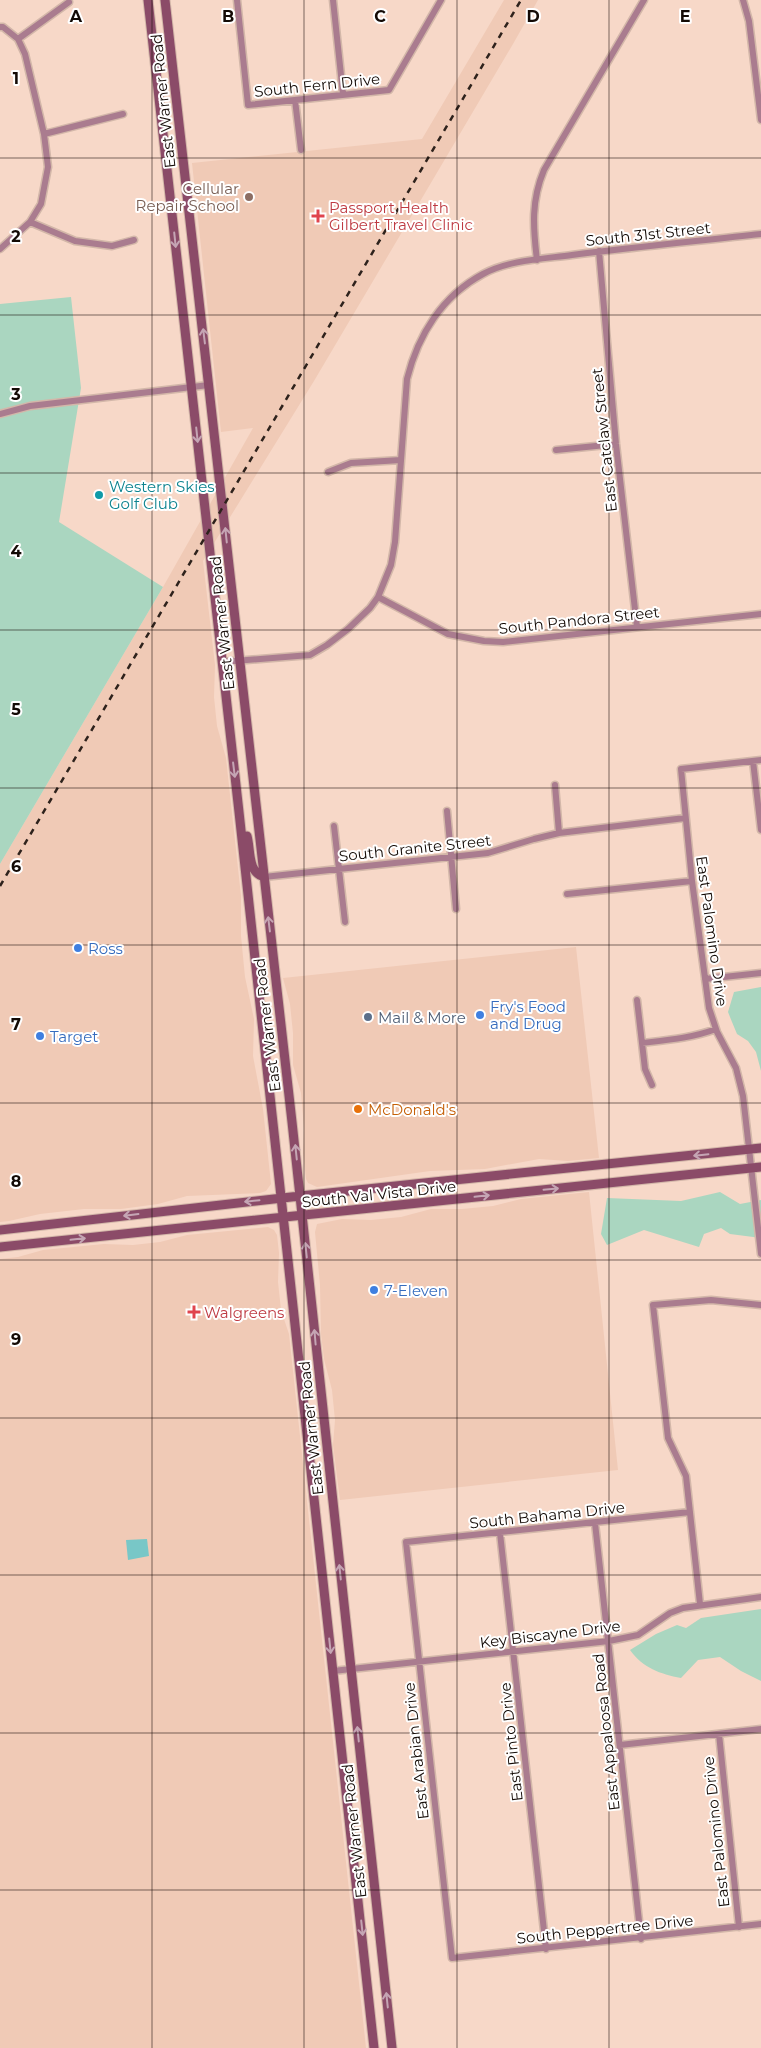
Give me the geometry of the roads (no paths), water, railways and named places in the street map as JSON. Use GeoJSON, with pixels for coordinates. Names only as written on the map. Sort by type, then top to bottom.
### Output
{"type":"FeatureCollection","features":[{"type":"Feature","properties":{"kind":"main road","name":"East Warner Road"},"geometry":{"type":"LineString","coordinates":[[148,0],[259,993],[280,1198],[302,1380],[374,2048]]}},
{"type":"Feature","properties":{"kind":"main road","name":"East Warner Road"},"geometry":{"type":"LineString","coordinates":[[165,0],[300,1196],[392,2048]]}},
{"type":"Feature","properties":{"kind":"main road"},"geometry":{"type":"LineString","coordinates":[[231,742],[248,740]]}},
{"type":"Feature","properties":{"kind":"main road"},"geometry":{"type":"LineString","coordinates":[[239,812],[248,841],[253,870],[258,876],[264,877]]}},
{"type":"Feature","properties":{"kind":"main road"},"geometry":{"type":"LineString","coordinates":[[259,993],[277,990]]}},
{"type":"Feature","properties":{"kind":"main road","name":"South Val Vista Drive"},"geometry":{"type":"LineString","coordinates":[[0,1230],[280,1198],[761,1148]]}},
{"type":"Feature","properties":{"kind":"main road","name":"South Val Vista Drive"},"geometry":{"type":"LineString","coordinates":[[0,1247],[756,1167]]}},
{"type":"Feature","properties":{"kind":"main road"},"geometry":{"type":"LineString","coordinates":[[502,1176],[503,1194]]}},
{"type":"Feature","properties":{"kind":"main road"},"geometry":{"type":"LineString","coordinates":[[28,1227],[29,1244]]}},
{"type":"Feature","properties":{"kind":"main road"},"geometry":{"type":"LineString","coordinates":[[302,1380],[319,1378]]}},
{"type":"Feature","properties":{"kind":"main road"},"geometry":{"type":"LineString","coordinates":[[313,1486],[330,1484]]}},
{"type":"Feature","properties":{"kind":"street","name":"South Fern Drive"},"geometry":{"type":"LineString","coordinates":[[237,0],[248,105],[389,90],[441,0]]}},
{"type":"Feature","properties":{"kind":"street"},"geometry":{"type":"LineString","coordinates":[[333,0],[343,94]]}},
{"type":"Feature","properties":{"kind":"street"},"geometry":{"type":"LineString","coordinates":[[537,260],[534,229],[537,187],[544,170],[644,0]]}},
{"type":"Feature","properties":{"kind":"street"},"geometry":{"type":"LineString","coordinates":[[743,0],[749,21],[761,120]]}},
{"type":"Feature","properties":{"kind":"street"},"geometry":{"type":"LineString","coordinates":[[18,39],[69,2]]}},
{"type":"Feature","properties":{"kind":"street"},"geometry":{"type":"LineString","coordinates":[[0,27],[3,27],[18,39],[25,54],[44,134],[48,167],[46,186],[41,204],[30,222],[0,249]]}},
{"type":"Feature","properties":{"kind":"street"},"geometry":{"type":"LineString","coordinates":[[295,100],[301,150]]}},
{"type":"Feature","properties":{"kind":"street"},"geometry":{"type":"LineString","coordinates":[[44,134],[123,114]]}},
{"type":"Feature","properties":{"kind":"street"},"geometry":{"type":"LineString","coordinates":[[30,222],[74,241],[112,246],[134,240]]}},
{"type":"Feature","properties":{"kind":"street","name":"South 31st Street"},"geometry":{"type":"LineString","coordinates":[[222,662],[310,655],[348,629],[370,608],[378,597],[391,565],[394,548],[407,379],[418,344],[433,317],[452,296],[482,274],[503,266],[600,251],[761,234]]}},
{"type":"Feature","properties":{"kind":"street","name":"East Catclaw Street"},"geometry":{"type":"LineString","coordinates":[[600,251],[616,444],[636,627]]}},
{"type":"Feature","properties":{"kind":"street"},"geometry":{"type":"LineString","coordinates":[[0,414],[30,406],[209,384]]}},
{"type":"Feature","properties":{"kind":"street"},"geometry":{"type":"LineString","coordinates":[[556,450],[616,444]]}},
{"type":"Feature","properties":{"kind":"street"},"geometry":{"type":"LineString","coordinates":[[328,472],[351,463],[401,460]]}},
{"type":"Feature","properties":{"kind":"street","name":"South Pandora Street"},"geometry":{"type":"LineString","coordinates":[[378,597],[448,634],[484,641],[503,642],[761,614]]}},
{"type":"Feature","properties":{"kind":"street"},"geometry":{"type":"LineString","coordinates":[[761,760],[753,761],[761,830]]}},
{"type":"Feature","properties":{"kind":"street","name":"East Palomino Drive"},"geometry":{"type":"LineString","coordinates":[[753,761],[681,769],[692,881],[709,1008],[716,1029],[736,1068],[743,1096],[750,1150],[756,1167],[761,1254]]}},
{"type":"Feature","properties":{"kind":"street"},"geometry":{"type":"LineString","coordinates":[[555,785],[560,834]]}},
{"type":"Feature","properties":{"kind":"street"},"geometry":{"type":"LineString","coordinates":[[447,811],[456,908]]}},
{"type":"Feature","properties":{"kind":"street","name":"South Granite Street"},"geometry":{"type":"LineString","coordinates":[[264,877],[451,858],[499,851],[534,839],[560,834],[685,818]]}},
{"type":"Feature","properties":{"kind":"street"},"geometry":{"type":"LineString","coordinates":[[334,826],[345,922]]}},
{"type":"Feature","properties":{"kind":"street"},"geometry":{"type":"LineString","coordinates":[[568,894],[692,881]]}},
{"type":"Feature","properties":{"kind":"street"},"geometry":{"type":"LineString","coordinates":[[705,979],[761,973]]}},
{"type":"Feature","properties":{"kind":"street"},"geometry":{"type":"LineString","coordinates":[[637,1000],[645,1070],[652,1085]]}},
{"type":"Feature","properties":{"kind":"street"},"geometry":{"type":"LineString","coordinates":[[642,1043],[680,1039],[716,1029]]}},
{"type":"Feature","properties":{"kind":"street"},"geometry":{"type":"LineString","coordinates":[[700,1604],[686,1476],[668,1438],[653,1305],[711,1300],[761,1305]]}},
{"type":"Feature","properties":{"kind":"street","name":"South Bahama Drive"},"geometry":{"type":"LineString","coordinates":[[406,1542],[690,1512]]}},
{"type":"Feature","properties":{"kind":"street","name":"East Appaloosa Road"},"geometry":{"type":"LineString","coordinates":[[595,1522],[641,1939]]}},
{"type":"Feature","properties":{"kind":"street","name":"East Pinto Drive"},"geometry":{"type":"LineString","coordinates":[[500,1532],[546,1948]]}},
{"type":"Feature","properties":{"kind":"street","name":"East Arabian Drive"},"geometry":{"type":"LineString","coordinates":[[406,1542],[452,1958]]}},
{"type":"Feature","properties":{"kind":"street","name":"Key Biscayne Drive"},"geometry":{"type":"LineString","coordinates":[[333,1671],[609,1641],[638,1635],[670,1613],[700,1604],[761,1597]]}},
{"type":"Feature","properties":{"kind":"street"},"geometry":{"type":"LineString","coordinates":[[620,1745],[761,1729]]}},
{"type":"Feature","properties":{"kind":"street","name":"East Palomino Drive"},"geometry":{"type":"LineString","coordinates":[[719,1734],[739,1927]]}},
{"type":"Feature","properties":{"kind":"street","name":"South Peppertree Drive"},"geometry":{"type":"LineString","coordinates":[[452,1958],[641,1939],[761,1924]]}},
{"type":"Feature","properties":{"kind":"water"},"geometry":{"type":"Polygon","coordinates":[[[147,1539],[149,1556],[128,1560],[126,1540],[147,1539]]]}},
{"type":"Feature","properties":{"kind":"railway"},"geometry":{"type":"LineString","coordinates":[[0,886],[521,0]]}},
{"type":"Feature","properties":{"kind":"place","name":"Cellular Repair School"},"geometry":{"type":"Point","coordinates":[249,197]}},
{"type":"Feature","properties":{"kind":"place","name":"Passport Health Gilbert Travel Clinic"},"geometry":{"type":"Point","coordinates":[318,216]}},
{"type":"Feature","properties":{"kind":"place","name":"Western Skies Golf Club"},"geometry":{"type":"Point","coordinates":[99,495]}},
{"type":"Feature","properties":{"kind":"place","name":"Ross"},"geometry":{"type":"Point","coordinates":[78,948]}},
{"type":"Feature","properties":{"kind":"place","name":"Fry's Food and Drug"},"geometry":{"type":"Point","coordinates":[480,1015]}},
{"type":"Feature","properties":{"kind":"place","name":"Mail & More"},"geometry":{"type":"Point","coordinates":[368,1017]}},
{"type":"Feature","properties":{"kind":"place","name":"Target"},"geometry":{"type":"Point","coordinates":[40,1036]}},
{"type":"Feature","properties":{"kind":"place","name":"McDonald's"},"geometry":{"type":"Point","coordinates":[358,1109]}},
{"type":"Feature","properties":{"kind":"place","name":"7-Eleven"},"geometry":{"type":"Point","coordinates":[374,1290]}},
{"type":"Feature","properties":{"kind":"place","name":"Walgreens"},"geometry":{"type":"Point","coordinates":[194,1312]}}]}
